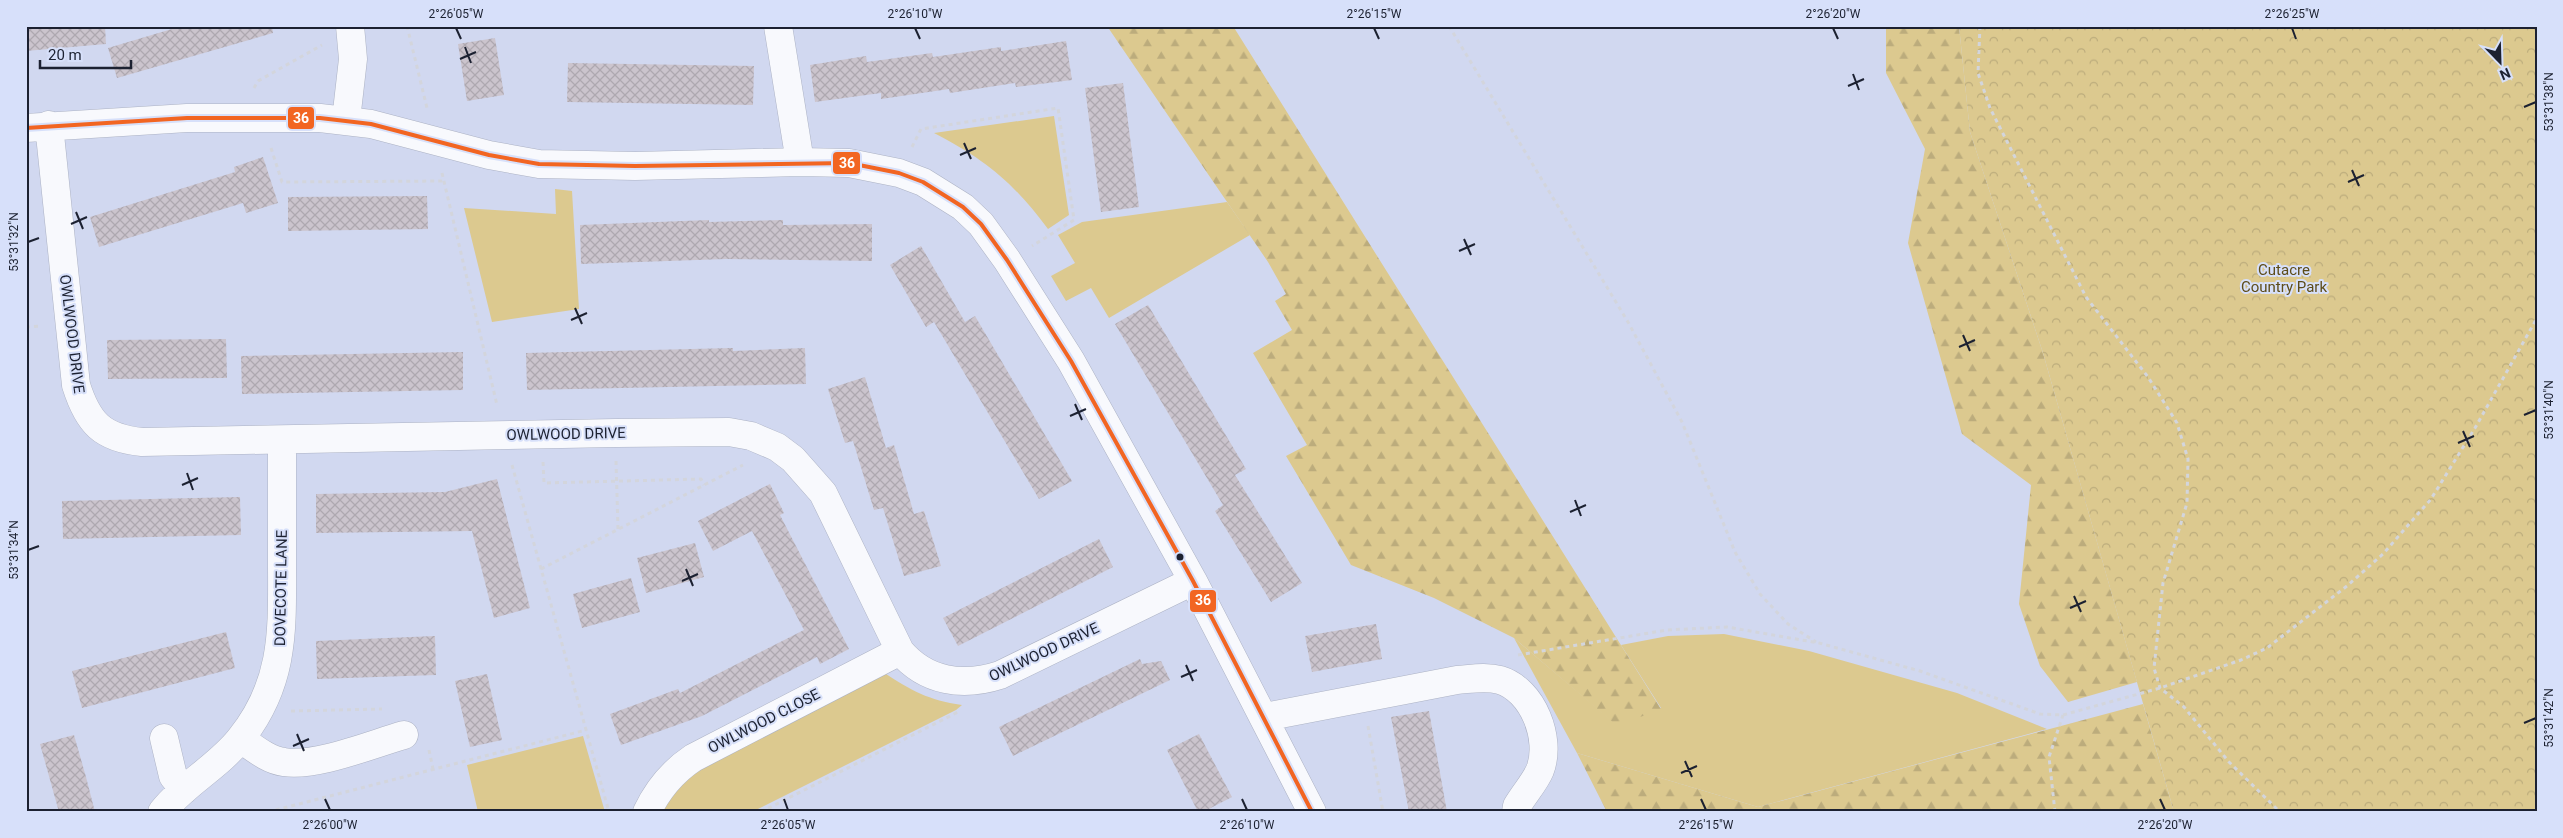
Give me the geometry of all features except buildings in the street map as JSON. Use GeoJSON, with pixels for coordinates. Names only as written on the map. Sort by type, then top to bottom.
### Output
{"type":"FeatureCollection","features":[{"type":"Feature","properties":{"kind":"street"},"geometry":{"type":"LineString","coordinates":[[778,26],[800,162]]}},
{"type":"Feature","properties":{"kind":"street"},"geometry":{"type":"LineString","coordinates":[[346,120],[353,59],[350,28]]}},
{"type":"Feature","properties":{"kind":"street"},"geometry":{"type":"LineString","coordinates":[[38,127],[249,117],[346,120],[389,128],[489,156],[539,164],[635,166],[800,162],[849,164],[899,173],[923,182],[963,207],[980,224],[1008,260],[1071,361],[1193,581],[1265,717],[1309,810]]}},
{"type":"Feature","properties":{"kind":"street","name":"OWLWOOD DRIVE"},"geometry":{"type":"LineString","coordinates":[[38,127],[76,385],[82,404],[92,420],[105,432],[122,440],[142,442],[729,432],[750,436],[777,448],[793,459],[824,493],[900,652],[908,662],[924,672],[942,679],[972,682],[1000,675],[1193,581]]}},
{"type":"Feature","properties":{"kind":"street","name":"DOVECOTE LANE"},"geometry":{"type":"LineString","coordinates":[[162,812],[184,790],[223,759],[241,739],[260,711],[270,690],[283,630],[282,440]]}},
{"type":"Feature","properties":{"kind":"street","name":"OWLWOOD CLOSE"},"geometry":{"type":"LineString","coordinates":[[646,812],[659,790],[674,771],[693,758],[900,652]]}},
{"type":"Feature","properties":{"kind":"street"},"geometry":{"type":"LineString","coordinates":[[1265,717],[1457,680],[1482,678],[1498,680],[1512,686],[1525,698],[1541,731],[1544,751],[1540,771],[1517,806],[1516,812]]}},
{"type":"Feature","properties":{"kind":"street"},"geometry":{"type":"LineString","coordinates":[[241,739],[263,755],[284,762],[317,760],[404,735]]}},
{"type":"Feature","properties":{"kind":"street"},"geometry":{"type":"LineString","coordinates":[[164,738],[173,776],[184,790]]}},
{"type":"Feature","properties":{"kind":"path"},"geometry":{"type":"LineString","coordinates":[[1449,26],[1628,322],[1682,422],[1735,552],[1760,594],[1788,624],[1819,643]]}},
{"type":"Feature","properties":{"kind":"path"},"geometry":{"type":"LineString","coordinates":[[1980,26],[1978,73],[1990,108],[2086,297],[2148,377],[2172,415],[2177,423],[2188,459],[2187,503],[2163,583],[2154,668],[2160,688],[2184,707],[2229,762],[2280,812]]}},
{"type":"Feature","properties":{"kind":"path"},"geometry":{"type":"LineString","coordinates":[[350,28],[258,80],[249,117],[282,182],[444,181]]}},
{"type":"Feature","properties":{"kind":"path"},"geometry":{"type":"LineString","coordinates":[[899,173],[921,129],[1058,108],[1074,220],[1008,260]]}},
{"type":"Feature","properties":{"kind":"path"},"geometry":{"type":"LineString","coordinates":[[1482,678],[1496,663],[1508,657],[1667,630],[1727,627],[1819,643],[1920,671],[2040,714],[2063,715],[2160,688],[2241,660],[2266,648],[2347,586],[2383,554],[2431,499],[2475,428],[2537,318]]}},
{"type":"Feature","properties":{"kind":"path"},"geometry":{"type":"LineString","coordinates":[[616,433],[618,528]]}},
{"type":"Feature","properties":{"kind":"path"},"geometry":{"type":"LineString","coordinates":[[542,434],[544,483],[701,479],[704,485]]}},
{"type":"Feature","properties":{"kind":"path"},"geometry":{"type":"LineString","coordinates":[[541,569],[777,448]]}},
{"type":"Feature","properties":{"kind":"path"},"geometry":{"type":"LineString","coordinates":[[761,812],[958,712],[967,704],[972,682]]}},
{"type":"Feature","properties":{"kind":"path"},"geometry":{"type":"LineString","coordinates":[[1363,698],[1383,812]]}},
{"type":"Feature","properties":{"kind":"path"},"geometry":{"type":"LineString","coordinates":[[2054,812],[2050,757],[2063,715]]}},
{"type":"Feature","properties":{"kind":"path"},"geometry":{"type":"LineString","coordinates":[[268,812],[586,730]]}},
{"type":"Feature","properties":{"kind":"green space"},"geometry":{"type":"Polygon","coordinates":[[[1107,26],[1233,26],[1661,709],[1617,726],[1514,638],[1434,598],[1351,565],[1286,456],[1307,445],[1253,353],[1292,330],[1275,301],[1286,294],[1268,262],[1107,26]]]}},
{"type":"Feature","properties":{"kind":"green space"},"geometry":{"type":"Polygon","coordinates":[[[1886,26],[1959,26],[1970,132],[2043,353],[2137,682],[2068,702],[2040,666],[2019,604],[2031,485],[1962,434],[1908,243],[1925,149],[1886,73],[1886,26]]]}},
{"type":"Feature","properties":{"kind":"green space","name":"Cutacre Country Park"},"geometry":{"type":"Polygon","coordinates":[[[1959,26],[2537,26],[2537,812],[2174,812],[2043,353],[1970,132],[1959,26]]]}},
{"type":"Feature","properties":{"kind":"green space"},"geometry":{"type":"Polygon","coordinates":[[[1054,116],[1069,215],[1048,229],[1023,198],[984,163],[934,133],[1054,116]]]}},
{"type":"Feature","properties":{"kind":"green space"},"geometry":{"type":"Polygon","coordinates":[[[555,189],[572,191],[579,309],[492,322],[464,208],[556,214],[555,189]]]}},
{"type":"Feature","properties":{"kind":"green space"},"geometry":{"type":"Polygon","coordinates":[[[1227,202],[1250,235],[1109,318],[1091,288],[1066,301],[1051,276],[1075,263],[1058,235],[1082,222],[1227,202]]]}},
{"type":"Feature","properties":{"kind":"green space"},"geometry":{"type":"Polygon","coordinates":[[[1724,634],[1809,651],[1957,693],[2047,729],[1758,807],[1577,753],[1514,638],[1617,725],[1661,708],[1621,645],[1668,636],[1724,634]]]}},
{"type":"Feature","properties":{"kind":"green space"},"geometry":{"type":"Polygon","coordinates":[[[883,672],[921,694],[962,705],[956,710],[752,812],[660,812],[666,801],[699,767],[883,672]]]}},
{"type":"Feature","properties":{"kind":"green space"},"geometry":{"type":"Polygon","coordinates":[[[2143,704],[2174,812],[1607,812],[1577,753],[1758,807],[2143,704]]]}},
{"type":"Feature","properties":{"kind":"green space"},"geometry":{"type":"Polygon","coordinates":[[[583,736],[605,812],[478,812],[467,765],[583,736]]]}},
{"type":"Feature","properties":{"kind":"transit line","name":"36"},"geometry":{"type":"LineString","coordinates":[[26,128],[187,118],[320,118],[371,124],[489,155],[539,164],[635,166],[849,163],[899,173],[923,182],[963,207],[981,224],[1007,260],[1071,361],[1193,581],[1312,812]]}}]}
